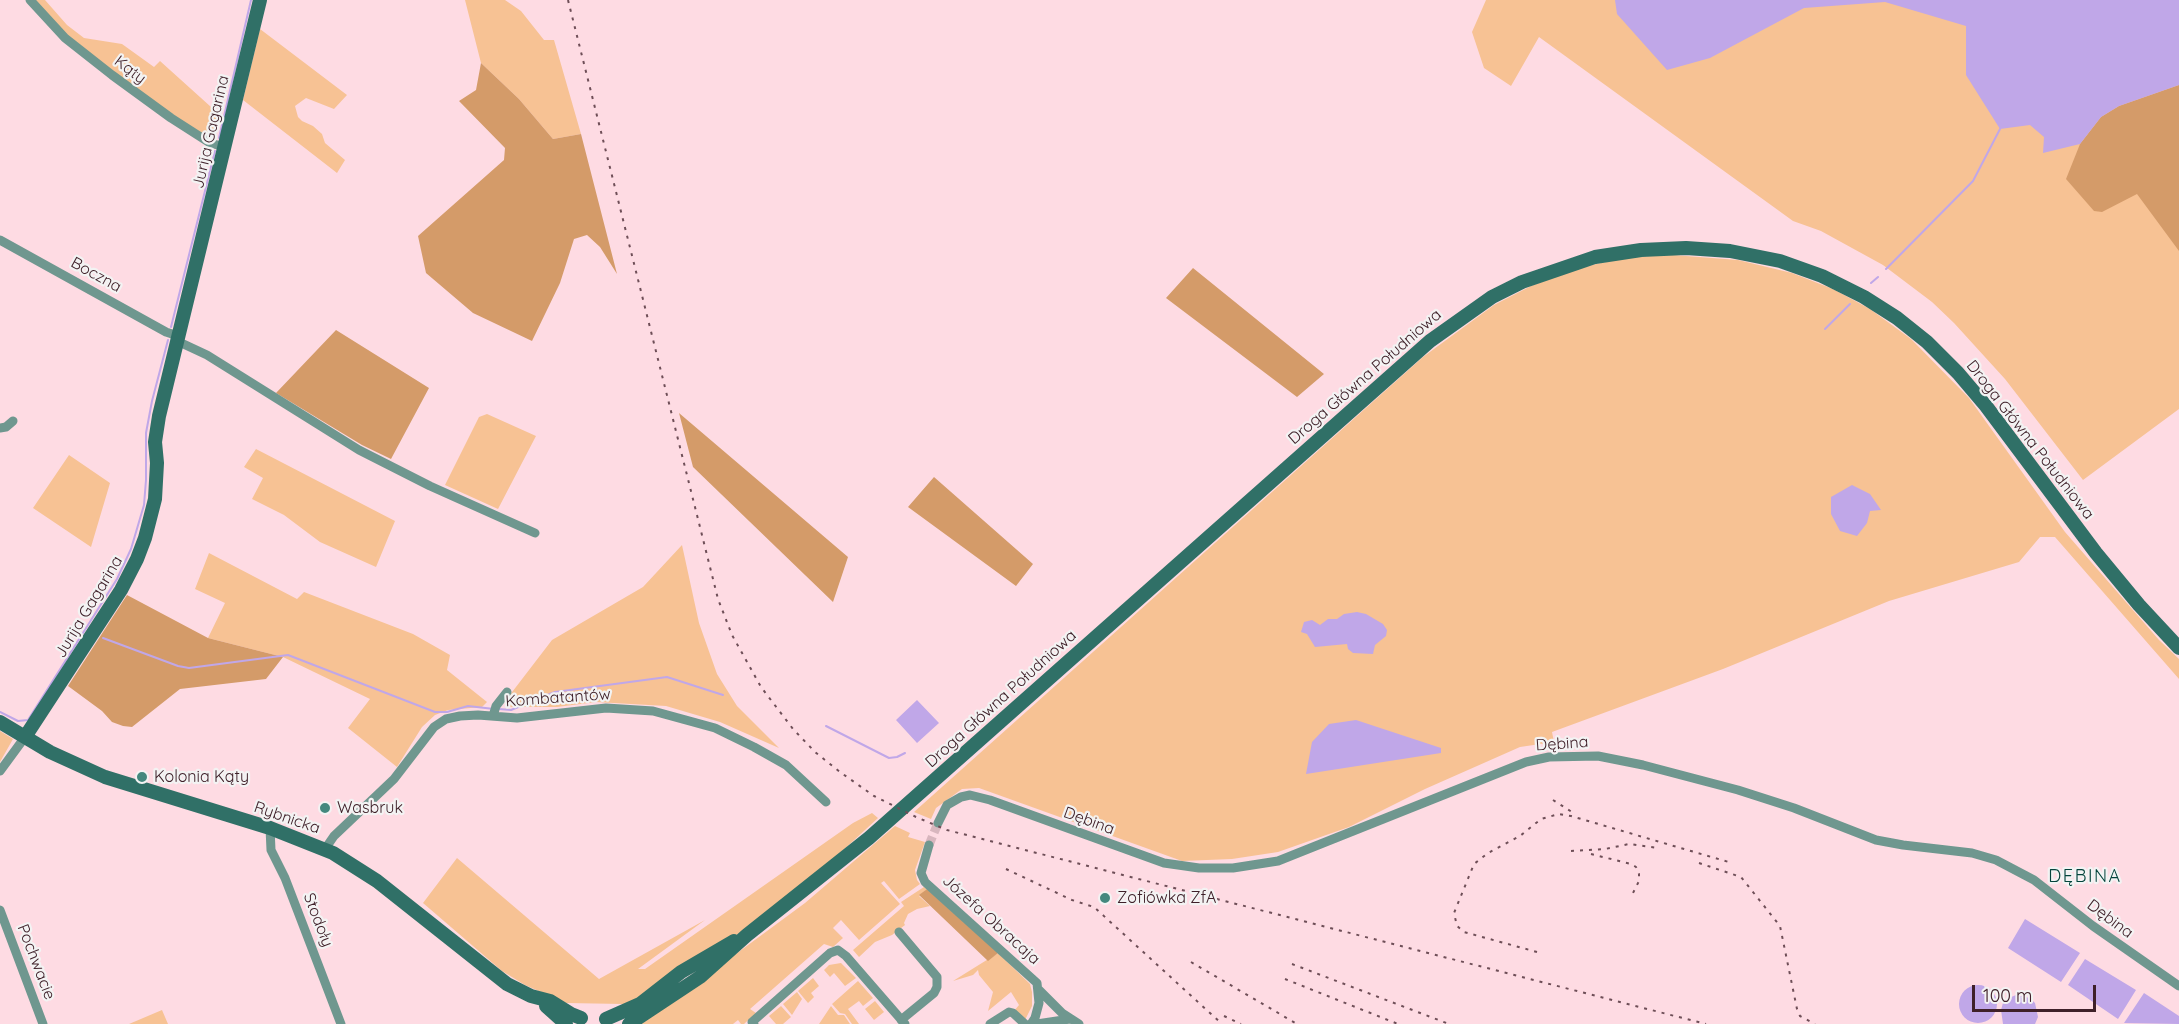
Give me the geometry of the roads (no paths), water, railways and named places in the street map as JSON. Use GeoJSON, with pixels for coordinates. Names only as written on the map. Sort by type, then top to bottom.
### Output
{"type":"FeatureCollection","features":[{"type":"Feature","properties":{"kind":"main road","name":"Jurija Gagarina"},"geometry":{"type":"LineString","coordinates":[[25,737],[121,590],[137,559],[155,499],[156,429],[260,0]]}},
{"type":"Feature","properties":{"kind":"main road","name":"Droga Główna Południowa"},"geometry":{"type":"LineString","coordinates":[[628,1024],[700,977],[747,935],[837,865],[1430,340],[1492,297],[1522,282],[1595,257],[1641,250],[1686,248],[1740,253],[1780,261],[1822,276],[1864,297],[1897,318],[1927,342],[1979,398],[2096,553],[2139,605],[2179,648]]}},
{"type":"Feature","properties":{"kind":"main road","name":"Rybnicka"},"geometry":{"type":"LineString","coordinates":[[0,722],[69,762],[105,777],[270,828],[325,849],[377,881],[501,980],[516,990],[550,1001],[578,1021]]}},
{"type":"Feature","properties":{"kind":"main road","name":"Droga Główna Południowa"},"geometry":{"type":"LineString","coordinates":[[608,1022],[640,1004],[688,968],[747,935]]}},
{"type":"Feature","properties":{"kind":"main road","name":"Rybnicka"},"geometry":{"type":"LineString","coordinates":[[535,998],[566,1024]]}},
{"type":"Feature","properties":{"kind":"main road"},"geometry":{"type":"LineString","coordinates":[[578,1021],[595,1015],[608,1022]]}},
{"type":"Feature","properties":{"kind":"street","name":"Kąty"},"geometry":{"type":"LineString","coordinates":[[30,0],[65,38],[112,75],[210,143],[225,147]]}},
{"type":"Feature","properties":{"kind":"street","name":"Boczna"},"geometry":{"type":"LineString","coordinates":[[0,240],[177,338]]}},
{"type":"Feature","properties":{"kind":"street"},"geometry":{"type":"LineString","coordinates":[[177,338],[359,450],[430,486],[535,533]]}},
{"type":"Feature","properties":{"kind":"street"},"geometry":{"type":"LineString","coordinates":[[0,429],[13,422]]}},
{"type":"Feature","properties":{"kind":"street"},"geometry":{"type":"LineString","coordinates":[[494,712],[507,692]]}},
{"type":"Feature","properties":{"kind":"street","name":"Kombatantów"},"geometry":{"type":"LineString","coordinates":[[325,849],[334,836],[394,779],[440,722],[460,716],[494,712],[517,718],[621,708],[673,715],[721,731],[776,759],[795,772],[826,802]]}},
{"type":"Feature","properties":{"kind":"street"},"geometry":{"type":"LineString","coordinates":[[0,771],[25,737]]}},
{"type":"Feature","properties":{"kind":"street","name":"Dębina"},"geometry":{"type":"LineString","coordinates":[[938,823],[947,805],[961,796],[970,795],[990,800],[1164,863],[1199,868],[1233,868],[1287,858],[1526,762],[1549,757],[1598,756],[1643,765],[1738,790],[1794,807],[1876,840],[1972,853],[1996,860],[2034,880],[2093,926],[2179,986]]}},
{"type":"Feature","properties":{"kind":"street","name":"Stodoły"},"geometry":{"type":"LineString","coordinates":[[270,828],[271,850],[285,878],[341,1024]]}},
{"type":"Feature","properties":{"kind":"street","name":"Józefa Obracaja"},"geometry":{"type":"LineString","coordinates":[[929,845],[921,873],[925,882],[1031,975],[1037,983],[1039,990],[1035,1018],[1030,1024]]}},
{"type":"Feature","properties":{"kind":"street","name":"Pochwacie"},"geometry":{"type":"LineString","coordinates":[[0,910],[43,1024]]}},
{"type":"Feature","properties":{"kind":"street"},"geometry":{"type":"LineString","coordinates":[[751,1023],[830,953],[838,950],[846,956],[903,1022],[934,993],[938,977],[899,932]]}},
{"type":"Feature","properties":{"kind":"street"},"geometry":{"type":"LineString","coordinates":[[1039,990],[1070,1019],[1079,1024]]}},
{"type":"Feature","properties":{"kind":"street"},"geometry":{"type":"LineString","coordinates":[[990,1024],[1009,1012],[1025,1024]]}},
{"type":"Feature","properties":{"kind":"street"},"geometry":{"type":"LineString","coordinates":[[1037,1024],[1070,1019]]}},
{"type":"Feature","properties":{"kind":"waterway"},"geometry":{"type":"LineString","coordinates":[[219,138],[251,0]]}},
{"type":"Feature","properties":{"kind":"waterway"},"geometry":{"type":"LineString","coordinates":[[1886,269],[1973,181],[2000,129]]}},
{"type":"Feature","properties":{"kind":"waterway"},"geometry":{"type":"LineString","coordinates":[[171,327],[215,151]]}},
{"type":"Feature","properties":{"kind":"waterway"},"geometry":{"type":"LineString","coordinates":[[1871,283],[1878,277]]}},
{"type":"Feature","properties":{"kind":"waterway"},"geometry":{"type":"LineString","coordinates":[[1825,329],[1850,304]]}},
{"type":"Feature","properties":{"kind":"waterway"},"geometry":{"type":"LineString","coordinates":[[0,712],[18,721],[28,720],[117,579],[131,549],[144,505],[146,433],[168,340]]}},
{"type":"Feature","properties":{"kind":"waterway"},"geometry":{"type":"LineString","coordinates":[[103,638],[189,668],[288,655],[435,712],[447,712],[468,706],[494,709]]}},
{"type":"Feature","properties":{"kind":"waterway"},"geometry":{"type":"LineString","coordinates":[[499,709],[511,710],[555,692],[667,677],[723,695]]}},
{"type":"Feature","properties":{"kind":"waterway"},"geometry":{"type":"LineString","coordinates":[[826,726],[889,758],[905,753]]}},
{"type":"Feature","properties":{"kind":"tunnel"},"geometry":{"type":"LineString","coordinates":[[929,845],[938,823]]}},
{"type":"Feature","properties":{"kind":"railway"},"geometry":{"type":"LineString","coordinates":[[568,0],[718,599],[732,635],[761,687],[793,729],[815,752],[874,796],[947,830],[1706,1024]]}},
{"type":"Feature","properties":{"kind":"railway"},"geometry":{"type":"LineString","coordinates":[[1553,800],[1575,814]]}},
{"type":"Feature","properties":{"kind":"railway"},"geometry":{"type":"LineString","coordinates":[[1537,952],[1464,932],[1457,926],[1454,913],[1474,864],[1488,853],[1520,836],[1541,819],[1559,814],[1571,816],[1732,863]]}},
{"type":"Feature","properties":{"kind":"railway"},"geometry":{"type":"LineString","coordinates":[[1571,851],[1605,849],[1629,844],[1658,848]]}},
{"type":"Feature","properties":{"kind":"railway"},"geometry":{"type":"LineString","coordinates":[[1591,854],[1636,867],[1639,881],[1632,895]]}},
{"type":"Feature","properties":{"kind":"railway"},"geometry":{"type":"LineString","coordinates":[[1699,863],[1741,877],[1780,926],[1797,1009],[1800,1016],[1815,1024]]}},
{"type":"Feature","properties":{"kind":"railway"},"geometry":{"type":"LineString","coordinates":[[1006,869],[1072,900],[1094,907],[1222,1024]]}},
{"type":"Feature","properties":{"kind":"railway"},"geometry":{"type":"LineString","coordinates":[[1191,962],[1297,1024]]}},
{"type":"Feature","properties":{"kind":"railway"},"geometry":{"type":"LineString","coordinates":[[1292,964],[1449,1024]]}},
{"type":"Feature","properties":{"kind":"railway"},"geometry":{"type":"LineString","coordinates":[[1285,979],[1398,1024]]}},
{"type":"Feature","properties":{"kind":"railway"},"geometry":{"type":"LineString","coordinates":[[1224,1016],[1241,1024]]}},
{"type":"Feature","properties":{"kind":"place","name":"Kolonia Kąty"},"geometry":{"type":"Point","coordinates":[142,777]}},
{"type":"Feature","properties":{"kind":"place","name":"Wasbruk"},"geometry":{"type":"Point","coordinates":[325,808]}},
{"type":"Feature","properties":{"kind":"place","name":"Zofiówka ZfA"},"geometry":{"type":"Point","coordinates":[1105,898]}},
{"type":"Feature","properties":{"kind":"district","name":"DĘBINA"},"geometry":{"type":"Point","coordinates":[2085,877]}}]}
